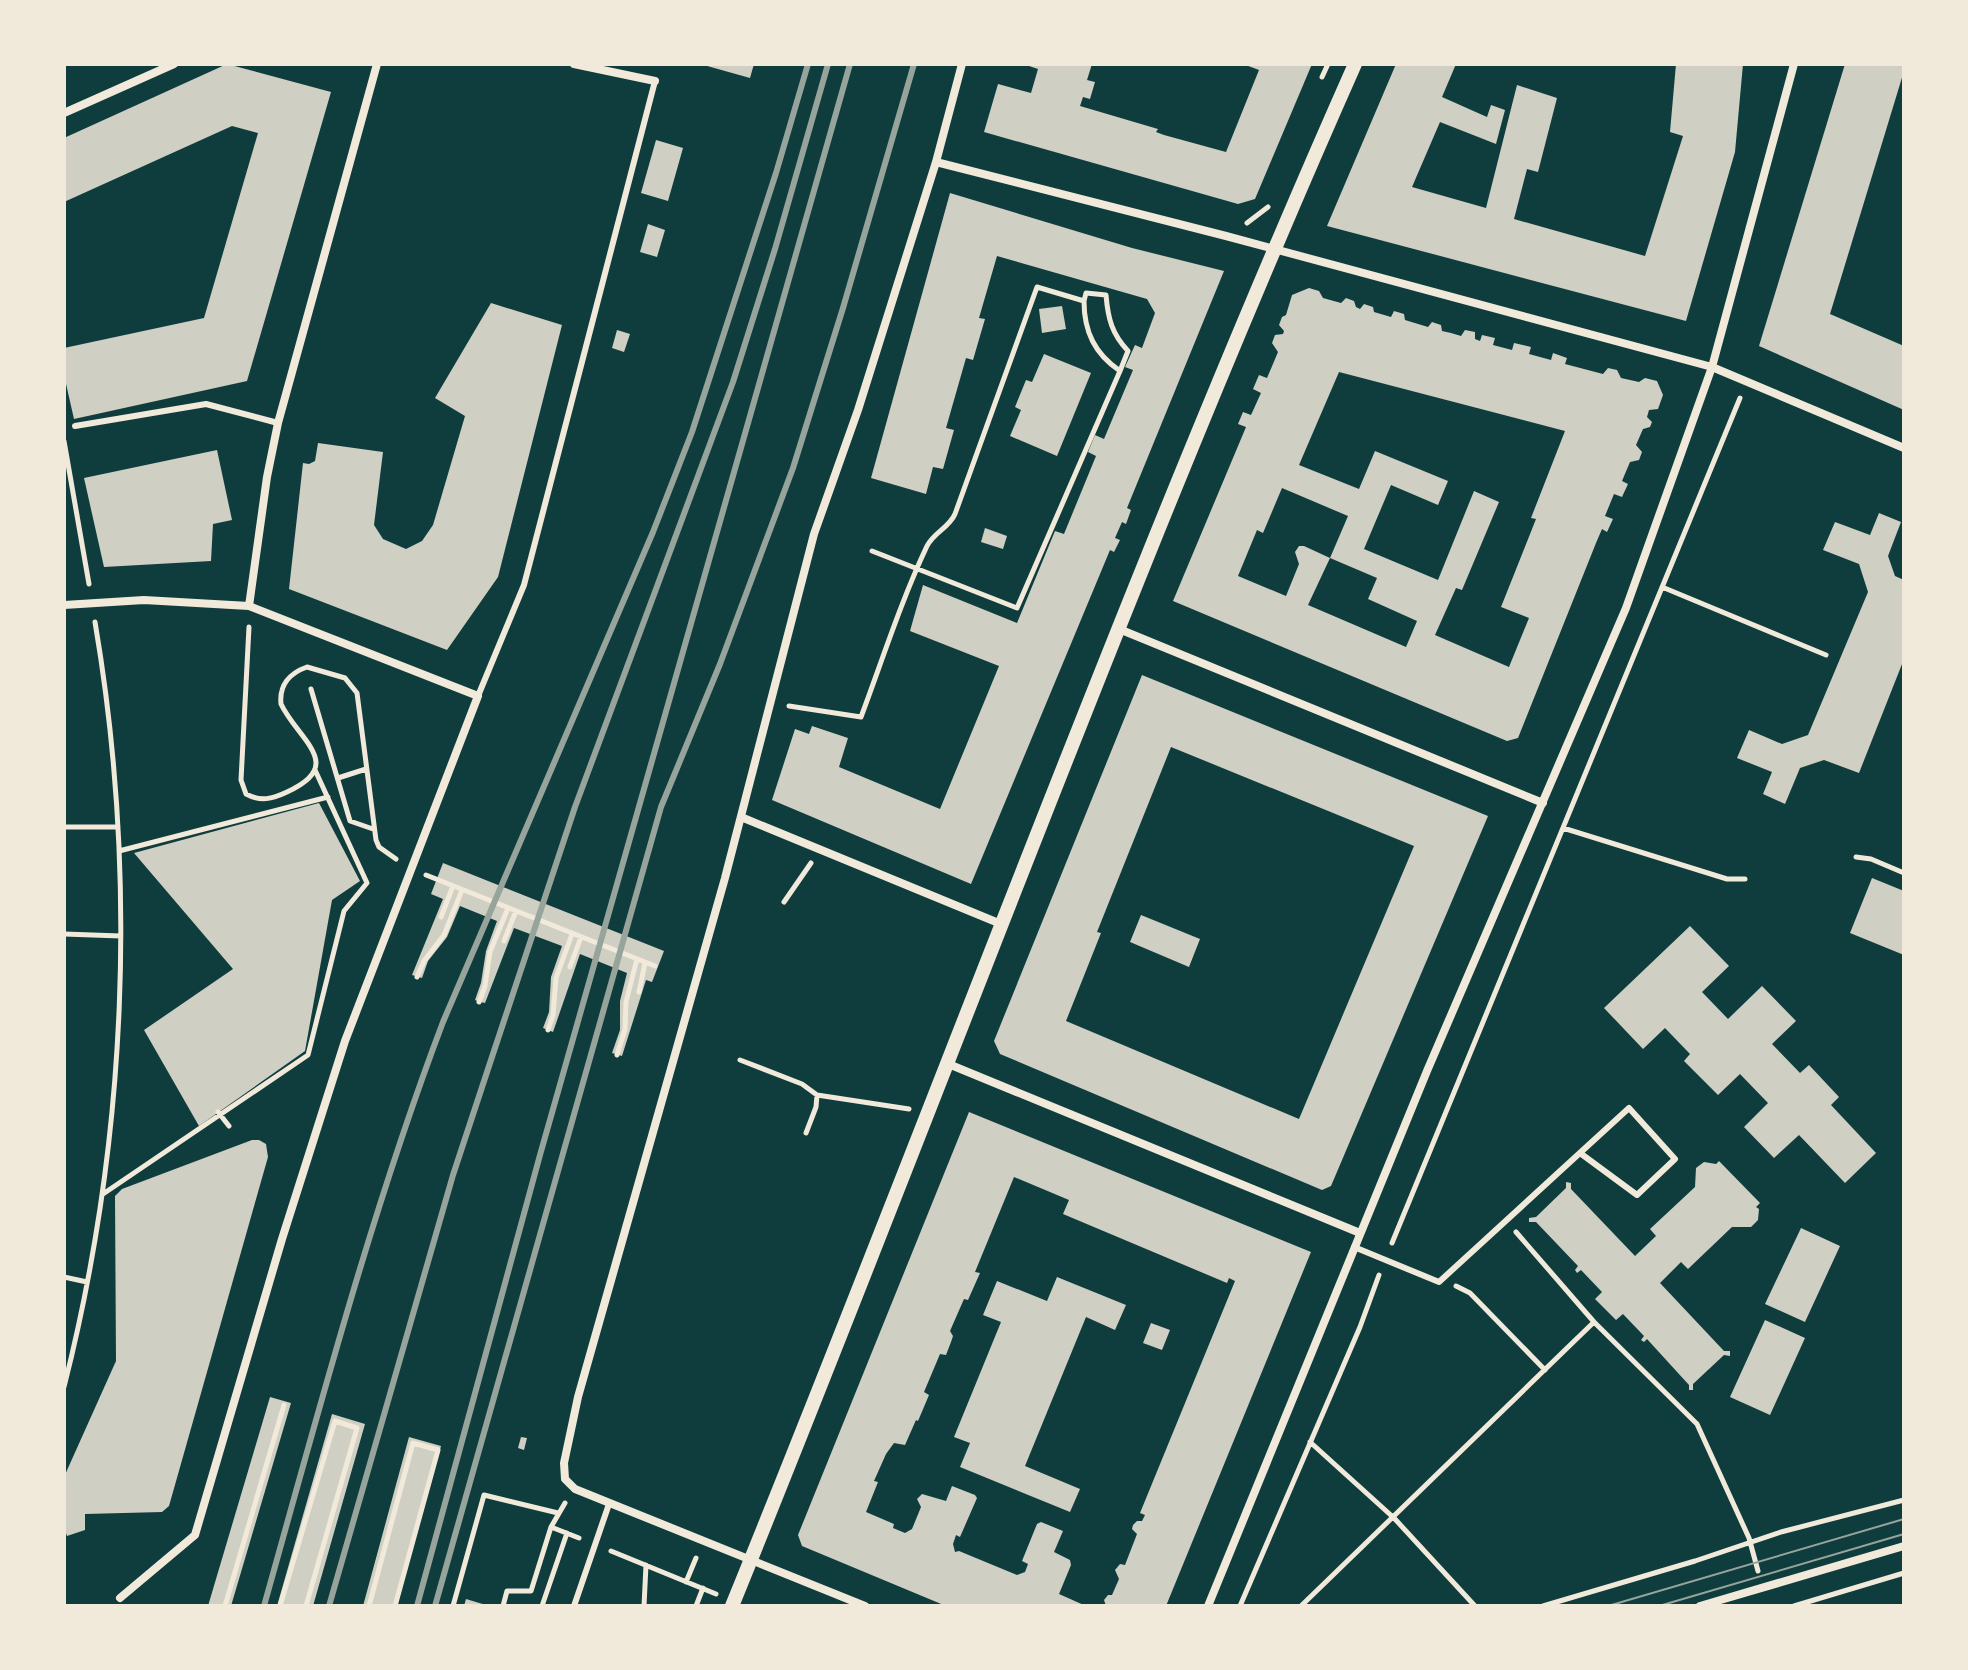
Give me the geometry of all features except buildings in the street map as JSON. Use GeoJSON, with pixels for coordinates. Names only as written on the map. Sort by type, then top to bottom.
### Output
{"type":"FeatureCollection","features":[{"type":"Feature","properties":{"kind":"street"},"geometry":{"type":"LineString","coordinates":[[64,113],[174,64]]}},
{"type":"Feature","properties":{"kind":"street"},"geometry":{"type":"LineString","coordinates":[[249,606],[267,477],[278,423],[377,64]]}},
{"type":"Feature","properties":{"kind":"street"},"geometry":{"type":"LineString","coordinates":[[574,64],[655,81]]}},
{"type":"Feature","properties":{"kind":"street"},"geometry":{"type":"LineString","coordinates":[[865,1606],[575,1489],[565,1479],[564,1472],[576,1405],[741,817],[814,534],[858,410],[936,162],[962,64]]}},
{"type":"Feature","properties":{"kind":"street"},"geometry":{"type":"LineString","coordinates":[[733,1604],[1119,629],[1274,249],[1355,64]]}},
{"type":"Feature","properties":{"kind":"street"},"geometry":{"type":"LineString","coordinates":[[1208,1606],[1427,1071],[1626,608],[1712,367],[1794,64]]}},
{"type":"Feature","properties":{"kind":"street"},"geometry":{"type":"LineString","coordinates":[[936,162],[1226,236],[1712,367],[1904,448]]}},
{"type":"Feature","properties":{"kind":"street"},"geometry":{"type":"LineString","coordinates":[[64,605],[144,600],[249,606],[478,696],[329,1091],[195,1535],[120,1598]]}},
{"type":"Feature","properties":{"kind":"street"},"geometry":{"type":"LineString","coordinates":[[1119,629],[1543,803]]}},
{"type":"Feature","properties":{"kind":"street"},"geometry":{"type":"LineString","coordinates":[[741,817],[1001,924]]}},
{"type":"Feature","properties":{"kind":"street"},"geometry":{"type":"LineString","coordinates":[[945,1063],[1360,1233]]}},
{"type":"Feature","properties":{"kind":"street"},"geometry":{"type":"LineString","coordinates":[[1700,1606],[1904,1546]]}},
{"type":"Feature","properties":{"kind":"lane"},"geometry":{"type":"LineString","coordinates":[[478,696],[524,585],[655,81]]}},
{"type":"Feature","properties":{"kind":"lane"},"geometry":{"type":"LineString","coordinates":[[75,426],[206,404],[278,423]]}},
{"type":"Feature","properties":{"kind":"lane"},"geometry":{"type":"LineString","coordinates":[[1354,1247],[1439,1282],[1629,1108],[1675,1159],[1637,1195],[1580,1153]]}},
{"type":"Feature","properties":{"kind":"lane"},"geometry":{"type":"LineString","coordinates":[[574,1606],[609,1504]]}},
{"type":"Feature","properties":{"kind":"path"},"geometry":{"type":"LineString","coordinates":[[1318,88],[1328,64]]}},
{"type":"Feature","properties":{"kind":"path"},"geometry":{"type":"LineString","coordinates":[[1226,236],[1271,205]]}},
{"type":"Feature","properties":{"kind":"path"},"geometry":{"type":"LineString","coordinates":[[770,704],[861,717],[928,544],[952,521],[955,514],[1037,287],[1084,301]]}},
{"type":"Feature","properties":{"kind":"path"},"geometry":{"type":"LineString","coordinates":[[872,551],[1017,608],[1120,371],[1128,351],[1116,338],[1107,317],[1106,295],[1086,293],[1086,331],[1107,361],[1120,371]]}},
{"type":"Feature","properties":{"kind":"path"},"geometry":{"type":"LineString","coordinates":[[1240,1606],[1360,1327],[1746,382]]}},
{"type":"Feature","properties":{"kind":"path"},"geometry":{"type":"LineString","coordinates":[[64,440],[106,691],[118,827],[121,936],[113,1099],[102,1195],[64,1387]]}},
{"type":"Feature","properties":{"kind":"path"},"geometry":{"type":"LineString","coordinates":[[1662,587],[1826,655]]}},
{"type":"Feature","properties":{"kind":"path"},"geometry":{"type":"LineString","coordinates":[[249,606],[242,787],[246,794],[254,799],[275,798],[306,783],[315,770],[315,752],[281,704],[283,686],[289,677],[307,667],[345,678],[353,686],[359,707],[374,829],[379,847],[406,866]]}},
{"type":"Feature","properties":{"kind":"path"},"geometry":{"type":"LineString","coordinates":[[311,689],[350,821],[374,829]]}},
{"type":"Feature","properties":{"kind":"path"},"geometry":{"type":"LineString","coordinates":[[317,759],[331,756]]}},
{"type":"Feature","properties":{"kind":"path"},"geometry":{"type":"LineString","coordinates":[[338,778],[366,769]]}},
{"type":"Feature","properties":{"kind":"path"},"geometry":{"type":"LineString","coordinates":[[102,1195],[308,1055],[344,911],[367,883],[315,770]]}},
{"type":"Feature","properties":{"kind":"path"},"geometry":{"type":"LineString","coordinates":[[119,851],[328,797]]}},
{"type":"Feature","properties":{"kind":"path"},"geometry":{"type":"LineString","coordinates":[[64,827],[118,827]]}},
{"type":"Feature","properties":{"kind":"path"},"geometry":{"type":"LineString","coordinates":[[1563,828],[1727,879],[1745,879]]}},
{"type":"Feature","properties":{"kind":"path"},"geometry":{"type":"LineString","coordinates":[[784,902],[821,850]]}},
{"type":"Feature","properties":{"kind":"path"},"geometry":{"type":"LineString","coordinates":[[1856,857],[1871,859],[1904,873]]}},
{"type":"Feature","properties":{"kind":"path"},"geometry":{"type":"LineString","coordinates":[[417,871],[655,966]]}},
{"type":"Feature","properties":{"kind":"path"},"geometry":{"type":"LineString","coordinates":[[441,917],[453,886]]}},
{"type":"Feature","properties":{"kind":"path"},"geometry":{"type":"LineString","coordinates":[[417,977],[424,961],[444,935],[462,890]]}},
{"type":"Feature","properties":{"kind":"path"},"geometry":{"type":"LineString","coordinates":[[479,1002],[485,986],[490,952],[508,908]]}},
{"type":"Feature","properties":{"kind":"path"},"geometry":{"type":"LineString","coordinates":[[504,941],[516,911]]}},
{"type":"Feature","properties":{"kind":"path"},"geometry":{"type":"LineString","coordinates":[[64,934],[121,936]]}},
{"type":"Feature","properties":{"kind":"path"},"geometry":{"type":"LineString","coordinates":[[548,1030],[553,1015],[556,978],[572,934]]}},
{"type":"Feature","properties":{"kind":"path"},"geometry":{"type":"LineString","coordinates":[[570,967],[581,937]]}},
{"type":"Feature","properties":{"kind":"path"},"geometry":{"type":"LineString","coordinates":[[617,1055],[625,1029],[626,1002],[637,959]]}},
{"type":"Feature","properties":{"kind":"path"},"geometry":{"type":"LineString","coordinates":[[639,992],[645,963]]}},
{"type":"Feature","properties":{"kind":"path"},"geometry":{"type":"LineString","coordinates":[[740,1060],[802,1084],[817,1095],[926,1112]]}},
{"type":"Feature","properties":{"kind":"path"},"geometry":{"type":"LineString","coordinates":[[806,1133],[817,1095]]}},
{"type":"Feature","properties":{"kind":"path"},"geometry":{"type":"LineString","coordinates":[[220,1114],[229,1126]]}},
{"type":"Feature","properties":{"kind":"path"},"geometry":{"type":"LineString","coordinates":[[1505,1221],[1594,1322],[1697,1424],[1750,1542],[1763,1587]]}},
{"type":"Feature","properties":{"kind":"path"},"geometry":{"type":"LineString","coordinates":[[64,1277],[87,1282]]}},
{"type":"Feature","properties":{"kind":"path"},"geometry":{"type":"LineString","coordinates":[[1439,1282],[1470,1293],[1545,1370]]}},
{"type":"Feature","properties":{"kind":"path"},"geometry":{"type":"LineString","coordinates":[[1301,1606],[1594,1322]]}},
{"type":"Feature","properties":{"kind":"path"},"geometry":{"type":"LineString","coordinates":[[225,1606],[284,1405]]}},
{"type":"Feature","properties":{"kind":"path"},"geometry":{"type":"LineString","coordinates":[[280,1606],[335,1421],[357,1428],[306,1606]]}},
{"type":"Feature","properties":{"kind":"path"},"geometry":{"type":"LineString","coordinates":[[1310,1442],[1394,1518],[1475,1606]]}},
{"type":"Feature","properties":{"kind":"path"},"geometry":{"type":"LineString","coordinates":[[369,1606],[413,1443],[438,1450],[395,1606]]}},
{"type":"Feature","properties":{"kind":"path"},"geometry":{"type":"LineString","coordinates":[[503,1606],[507,1591],[531,1591],[551,1527],[575,1489]]}},
{"type":"Feature","properties":{"kind":"path"},"geometry":{"type":"LineString","coordinates":[[453,1606],[484,1495],[558,1513]]}},
{"type":"Feature","properties":{"kind":"path"},"geometry":{"type":"LineString","coordinates":[[1543,1606],[1750,1542],[1904,1500]]}},
{"type":"Feature","properties":{"kind":"path"},"geometry":{"type":"LineString","coordinates":[[551,1527],[703,1588],[733,1604]]}},
{"type":"Feature","properties":{"kind":"path"},"geometry":{"type":"LineString","coordinates":[[542,1606],[567,1533]]}},
{"type":"Feature","properties":{"kind":"path"},"geometry":{"type":"LineString","coordinates":[[644,1606],[646,1565]]}},
{"type":"Feature","properties":{"kind":"path"},"geometry":{"type":"LineString","coordinates":[[1794,1606],[1904,1573]]}},
{"type":"Feature","properties":{"kind":"path"},"geometry":{"type":"LineString","coordinates":[[696,1606],[703,1588]]}},
{"type":"Feature","properties":{"kind":"tram line"},"geometry":{"type":"LineString","coordinates":[[1608,1606],[1904,1519]]}},
{"type":"Feature","properties":{"kind":"tram line"},"geometry":{"type":"LineString","coordinates":[[1659,1606],[1904,1534]]}},
{"type":"Feature","properties":{"kind":"railway"},"geometry":{"type":"LineString","coordinates":[[264,1606],[347,1312],[417,1094],[443,1022],[653,532],[692,432],[808,64]]}},
{"type":"Feature","properties":{"kind":"railway"},"geometry":{"type":"LineString","coordinates":[[329,1606],[453,1175],[575,807],[733,382],[828,64]]}},
{"type":"Feature","properties":{"kind":"railway"},"geometry":{"type":"LineString","coordinates":[[417,1606],[540,1155],[850,64]]}},
{"type":"Feature","properties":{"kind":"railway"},"geometry":{"type":"LineString","coordinates":[[435,1606],[661,807],[720,664],[793,468],[914,64]]}}]}
